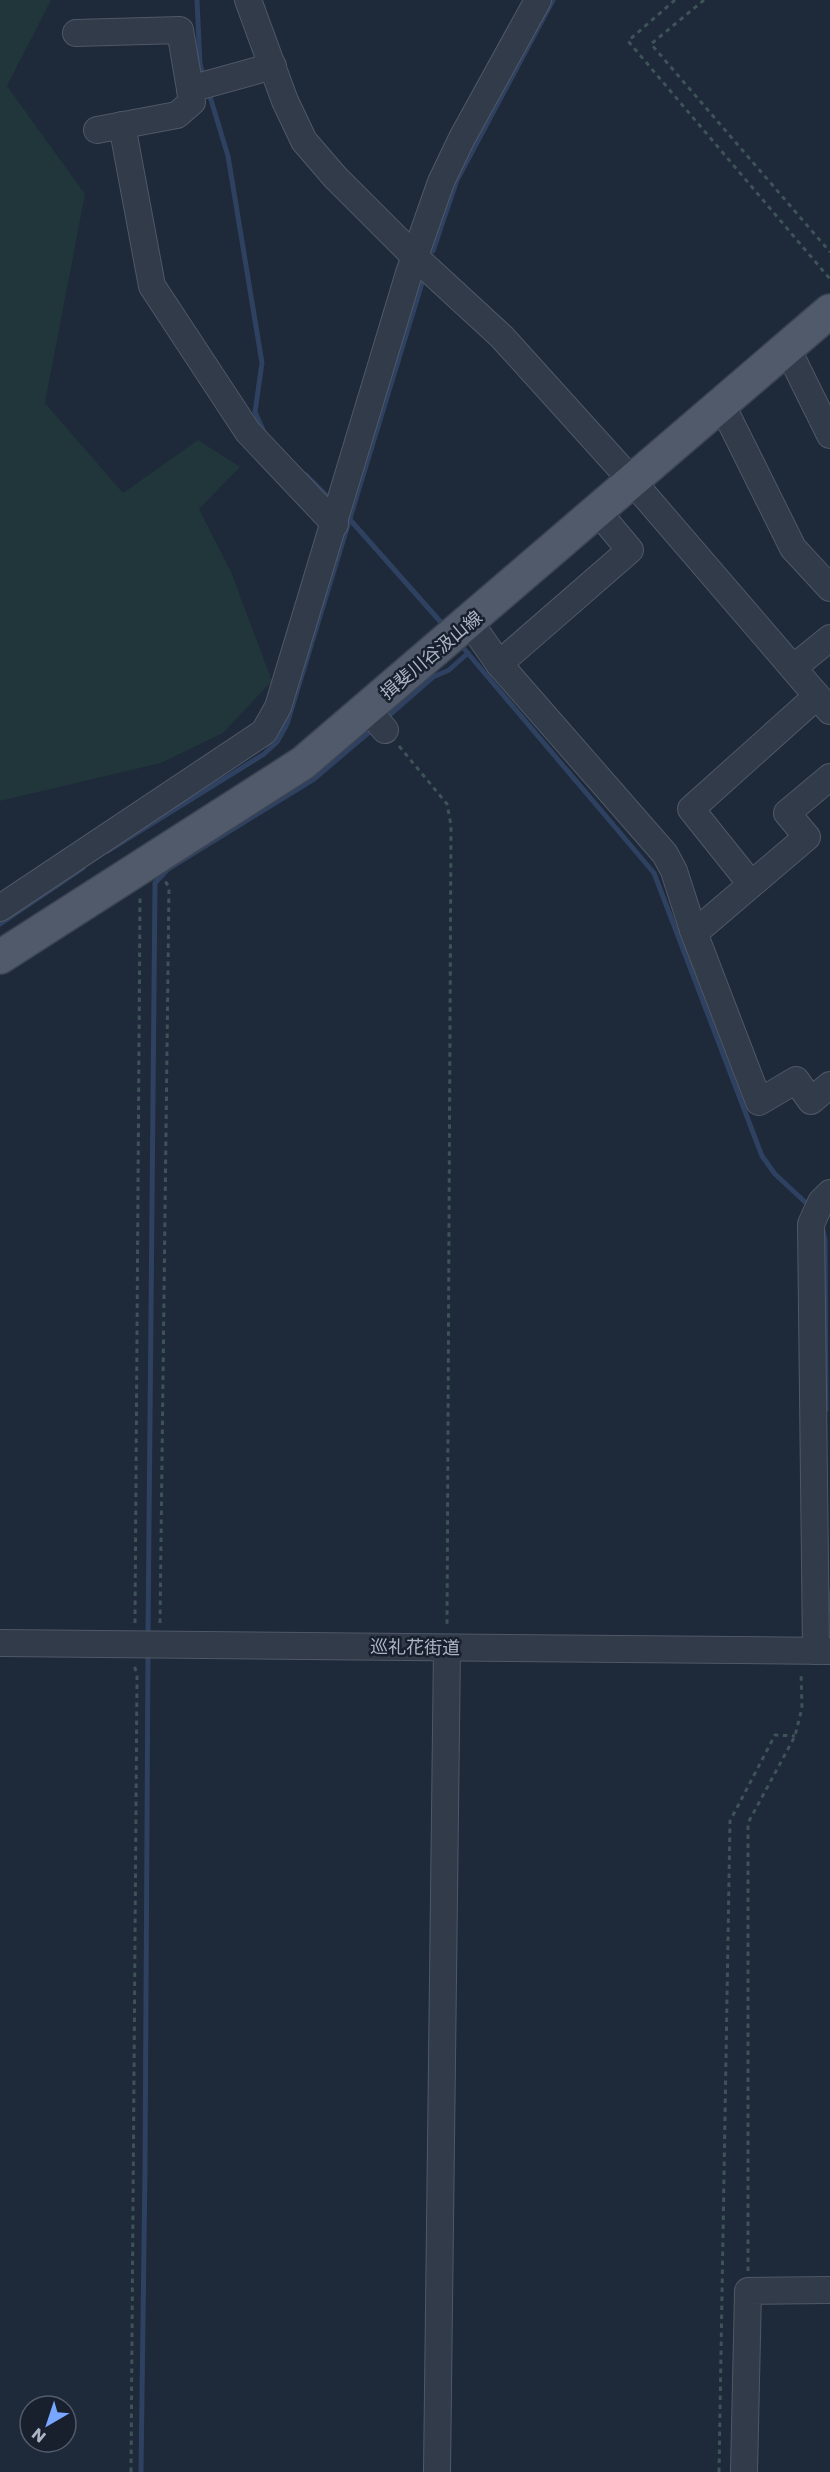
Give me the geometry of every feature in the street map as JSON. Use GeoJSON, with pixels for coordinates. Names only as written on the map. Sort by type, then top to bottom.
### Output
{"type":"FeatureCollection","features":[{"type":"Feature","properties":{"kind":"main road","name":"揖斐川谷汲山線"},"geometry":{"type":"LineString","coordinates":[[0,957],[144,863],[376,720],[469,621],[830,311]]}},
{"type":"Feature","properties":{"kind":"street"},"geometry":{"type":"LineString","coordinates":[[248,0],[285,101],[304,141],[335,177],[414,256],[502,337],[633,482],[824,704],[691,809],[751,884]]}},
{"type":"Feature","properties":{"kind":"street"},"geometry":{"type":"LineString","coordinates":[[0,908],[264,732],[278,706],[414,256],[441,182],[462,138],[538,0]]}},
{"type":"Feature","properties":{"kind":"street"},"geometry":{"type":"LineString","coordinates":[[76,33],[180,30],[192,102],[177,115],[109,128],[152,286],[248,432],[334,524]]}},
{"type":"Feature","properties":{"kind":"street"},"geometry":{"type":"LineString","coordinates":[[190,89],[273,66]]}},
{"type":"Feature","properties":{"kind":"street"},"geometry":{"type":"LineString","coordinates":[[787,348],[830,435]]}},
{"type":"Feature","properties":{"kind":"street"},"geometry":{"type":"LineString","coordinates":[[722,405],[793,548],[830,588]]}},
{"type":"Feature","properties":{"kind":"street"},"geometry":{"type":"LineString","coordinates":[[499,664],[630,550],[598,512]]}},
{"type":"Feature","properties":{"kind":"street"},"geometry":{"type":"LineString","coordinates":[[469,621],[499,664],[665,854],[674,870],[693,930],[759,1102],[796,1080],[811,1101],[830,1085]]}},
{"type":"Feature","properties":{"kind":"street"},"geometry":{"type":"LineString","coordinates":[[794,668],[830,638]]}},
{"type":"Feature","properties":{"kind":"street"},"geometry":{"type":"LineString","coordinates":[[693,930],[699,929],[807,837],[788,813],[830,777]]}},
{"type":"Feature","properties":{"kind":"street"},"geometry":{"type":"LineString","coordinates":[[815,1651],[811,1224],[821,1202],[830,1193]]}},
{"type":"Feature","properties":{"kind":"street","name":"巡礼花街道"},"geometry":{"type":"LineString","coordinates":[[0,1643],[815,1651]]}},
{"type":"Feature","properties":{"kind":"street"},"geometry":{"type":"LineString","coordinates":[[437,2472],[447,1648]]}},
{"type":"Feature","properties":{"kind":"street"},"geometry":{"type":"LineString","coordinates":[[744,2472],[748,2291],[830,2290]]}},
{"type":"Feature","properties":{"kind":"path"},"geometry":{"type":"LineString","coordinates":[[675,0],[628,41],[830,279]]}},
{"type":"Feature","properties":{"kind":"path"},"geometry":{"type":"LineString","coordinates":[[704,0],[651,44],[830,252]]}},
{"type":"Feature","properties":{"kind":"path"},"geometry":{"type":"LineString","coordinates":[[376,720],[447,804],[451,825],[447,1648]]}},
{"type":"Feature","properties":{"kind":"path"},"geometry":{"type":"LineString","coordinates":[[144,863],[169,887],[160,1643]]}},
{"type":"Feature","properties":{"kind":"path"},"geometry":{"type":"LineString","coordinates":[[131,2472],[137,1676],[132,1644],[136,1622],[141,876],[144,863]]}},
{"type":"Feature","properties":{"kind":"path"},"geometry":{"type":"LineString","coordinates":[[748,2291],[748,1823],[795,1736],[815,1651]]}},
{"type":"Feature","properties":{"kind":"path"},"geometry":{"type":"LineString","coordinates":[[719,2472],[730,1821],[775,1735],[795,1736]]}},
{"type":"Feature","properties":{"kind":"green space"},"geometry":{"type":"Polygon","coordinates":[[[0,0],[51,0],[7,86],[85,194],[45,403],[123,493],[198,440],[240,467],[199,509],[231,572],[272,681],[223,733],[161,763],[0,801],[0,0]]]}},
{"type":"Feature","properties":{"kind":"waterway"},"geometry":{"type":"LineString","coordinates":[[197,0],[200,64],[204,78]]}},
{"type":"Feature","properties":{"kind":"waterway"},"geometry":{"type":"LineString","coordinates":[[433,251],[457,180],[553,0]]}},
{"type":"Feature","properties":{"kind":"waterway"},"geometry":{"type":"LineString","coordinates":[[208,90],[228,156],[262,363],[255,412],[264,432]]}},
{"type":"Feature","properties":{"kind":"waterway"},"geometry":{"type":"LineString","coordinates":[[108,851],[264,754],[277,742],[287,724],[422,283]]}},
{"type":"Feature","properties":{"kind":"waterway"},"geometry":{"type":"LineString","coordinates":[[306,475],[332,501]]}},
{"type":"Feature","properties":{"kind":"waterway"},"geometry":{"type":"LineString","coordinates":[[345,514],[446,628]]}},
{"type":"Feature","properties":{"kind":"waterway"},"geometry":{"type":"LineString","coordinates":[[460,644],[654,873],[762,1156],[775,1174],[805,1202]]}},
{"type":"Feature","properties":{"kind":"waterway"},"geometry":{"type":"LineString","coordinates":[[386,718],[433,677],[449,670],[468,653]]}},
{"type":"Feature","properties":{"kind":"waterway"},"geometry":{"type":"LineString","coordinates":[[148,1636],[155,883],[168,869],[314,779],[374,728]]}},
{"type":"Feature","properties":{"kind":"waterway"},"geometry":{"type":"LineString","coordinates":[[0,924],[83,868]]}},
{"type":"Feature","properties":{"kind":"waterway"},"geometry":{"type":"LineString","coordinates":[[822,1225],[825,1240],[826,1410]]}},
{"type":"Feature","properties":{"kind":"waterway"},"geometry":{"type":"LineString","coordinates":[[827,1590],[830,1612]]}},
{"type":"Feature","properties":{"kind":"waterway"},"geometry":{"type":"LineString","coordinates":[[141,2472],[148,1652]]}}]}
